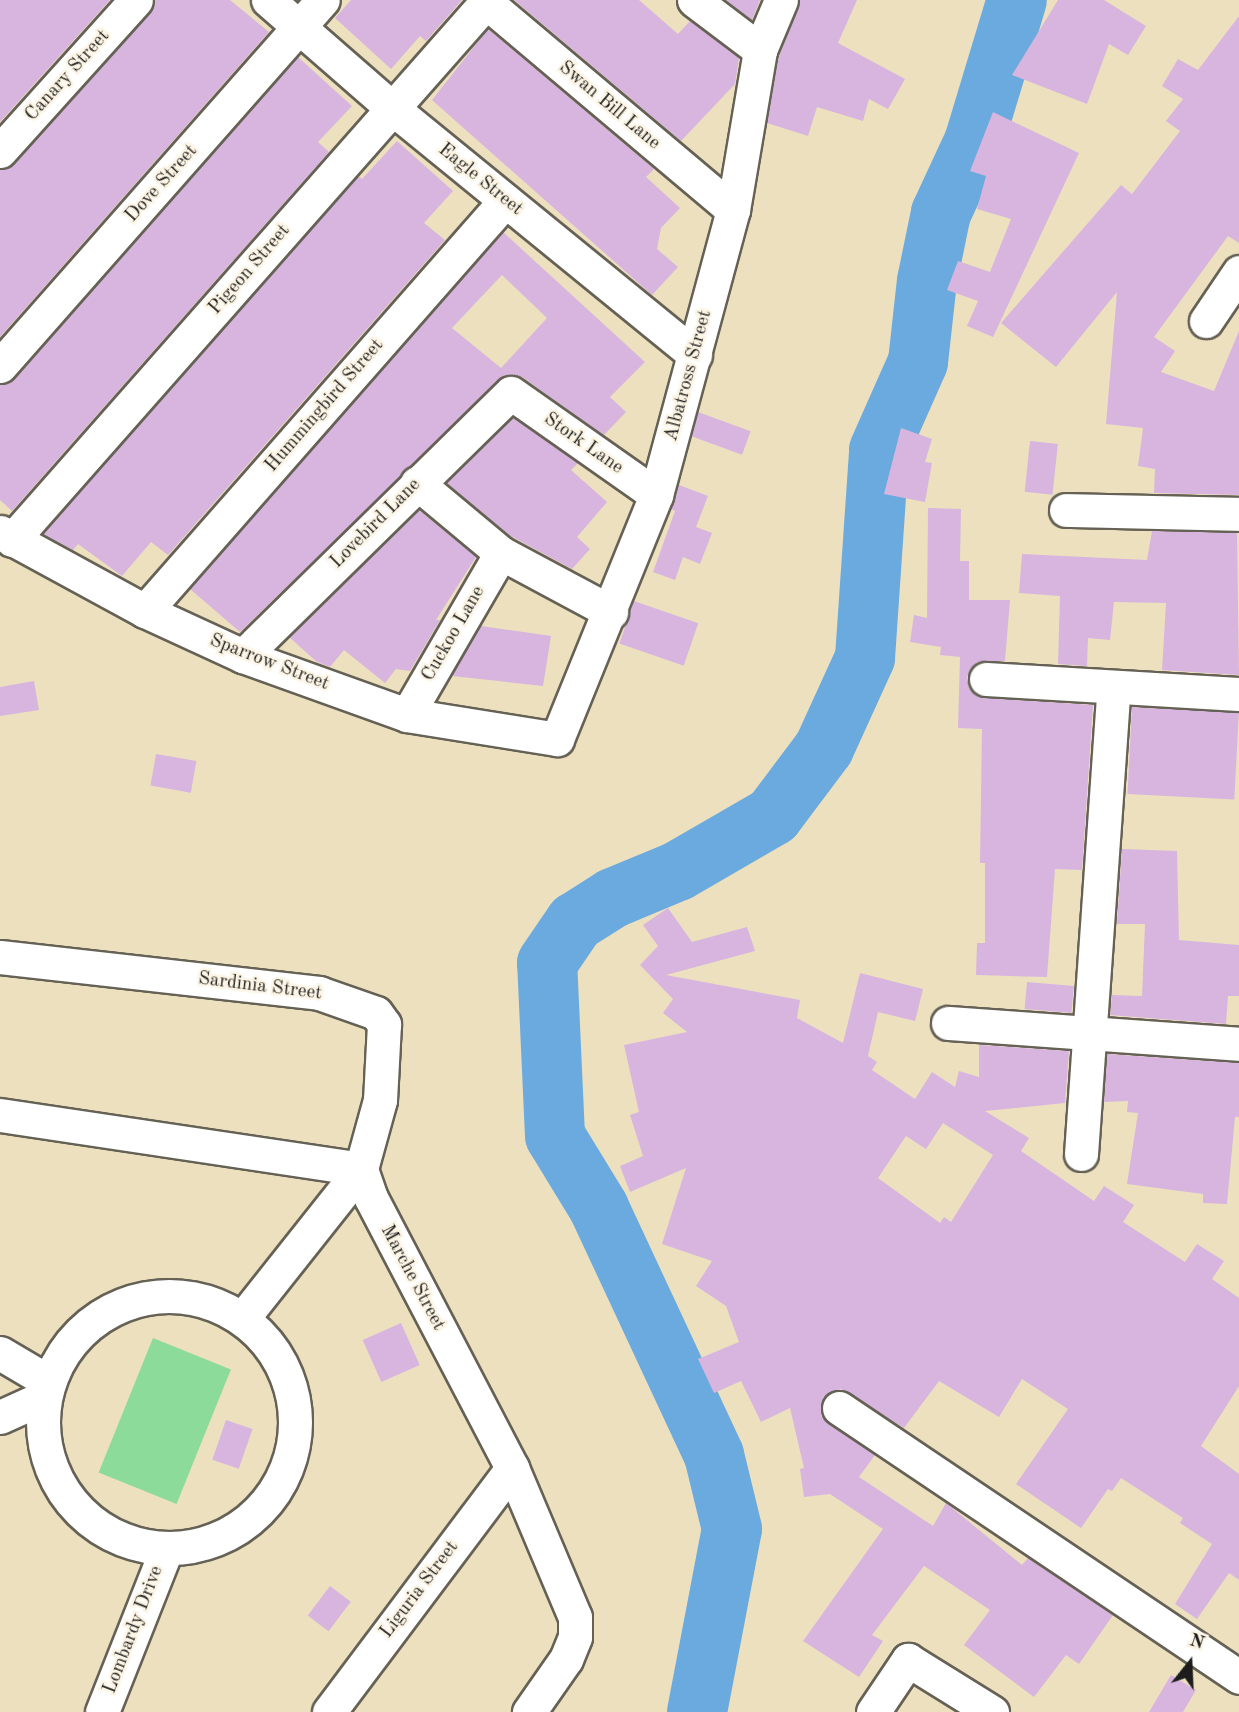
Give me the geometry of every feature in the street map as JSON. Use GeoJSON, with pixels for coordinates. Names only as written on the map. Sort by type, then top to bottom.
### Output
{"type":"FeatureCollection","features":[{"type":"Feature","properties":{"kind":"street","name":"Canary Street"},"geometry":{"type":"LineString","coordinates":[[0,151],[136,0]]}},
{"type":"Feature","properties":{"kind":"street","name":"Eagle Street"},"geometry":{"type":"LineString","coordinates":[[268,0],[392,108],[695,355]]}},
{"type":"Feature","properties":{"kind":"street","name":"Dove Street"},"geometry":{"type":"LineString","coordinates":[[0,366],[323,0]]}},
{"type":"Feature","properties":{"kind":"street"},"geometry":{"type":"LineString","coordinates":[[694,0],[760,50]]}},
{"type":"Feature","properties":{"kind":"street","name":"Albatross Street"},"geometry":{"type":"LineString","coordinates":[[557,740],[611,612],[656,495],[733,209],[760,50],[781,0]]}},
{"type":"Feature","properties":{"kind":"street","name":"Pigeon Street"},"geometry":{"type":"LineString","coordinates":[[6,536],[487,1]]}},
{"type":"Feature","properties":{"kind":"street","name":"Swan Bill Lane"},"geometry":{"type":"LineString","coordinates":[[487,1],[733,209]]}},
{"type":"Feature","properties":{"kind":"street","name":"Hummingbird Street"},"geometry":{"type":"LineString","coordinates":[[145,611],[505,201]]}},
{"type":"Feature","properties":{"kind":"street"},"geometry":{"type":"LineString","coordinates":[[1206,321],[1239,272]]}},
{"type":"Feature","properties":{"kind":"street","name":"Stork Lane"},"geometry":{"type":"LineString","coordinates":[[511,393],[656,495]]}},
{"type":"Feature","properties":{"kind":"street","name":"Lovebird Lane"},"geometry":{"type":"LineString","coordinates":[[243,656],[511,393]]}},
{"type":"Feature","properties":{"kind":"street"},"geometry":{"type":"LineString","coordinates":[[417,483],[501,553],[611,612]]}},
{"type":"Feature","properties":{"kind":"street"},"geometry":{"type":"LineString","coordinates":[[1066,510],[1239,514]]}},
{"type":"Feature","properties":{"kind":"street","name":"Sparrow Street"},"geometry":{"type":"LineString","coordinates":[[6,536],[145,611],[243,656],[407,715],[557,740]]}},
{"type":"Feature","properties":{"kind":"street","name":"Cuckoo Lane"},"geometry":{"type":"LineString","coordinates":[[407,715],[501,553]]}},
{"type":"Feature","properties":{"kind":"street"},"geometry":{"type":"LineString","coordinates":[[986,679],[1239,694]]}},
{"type":"Feature","properties":{"kind":"street"},"geometry":{"type":"LineString","coordinates":[[1081,1154],[1114,687]]}},
{"type":"Feature","properties":{"kind":"street","name":"Sardinia Street"},"geometry":{"type":"LineString","coordinates":[[0,957],[319,993],[376,1013],[384,1024],[385,1054],[380,1100],[361,1169],[243,1318]]}},
{"type":"Feature","properties":{"kind":"street"},"geometry":{"type":"LineString","coordinates":[[948,1023],[1239,1044]]}},
{"type":"Feature","properties":{"kind":"street"},"geometry":{"type":"LineString","coordinates":[[0,1115],[361,1169]]}},
{"type":"Feature","properties":{"kind":"street","name":"Marche Street"},"geometry":{"type":"LineString","coordinates":[[361,1169],[371,1198],[512,1468],[575,1617],[575,1637],[566,1659],[529,1712]]}},
{"type":"Feature","properties":{"kind":"street"},"geometry":{"type":"LineString","coordinates":[[158,1296],[188,1297],[216,1304],[243,1318],[269,1343],[287,1374],[296,1409],[295,1444],[284,1478],[263,1508],[235,1530],[202,1544],[167,1548],[135,1543],[106,1531],[81,1512],[61,1488],[48,1459],[43,1428],[47,1390],[61,1355],[79,1332],[102,1314],[129,1302],[158,1296]]}},
{"type":"Feature","properties":{"kind":"street"},"geometry":{"type":"LineString","coordinates":[[0,1353],[47,1390]]}},
{"type":"Feature","properties":{"kind":"street"},"geometry":{"type":"LineString","coordinates":[[0,1417],[47,1390]]}},
{"type":"Feature","properties":{"kind":"street"},"geometry":{"type":"LineString","coordinates":[[839,1409],[1239,1677]]}},
{"type":"Feature","properties":{"kind":"street","name":"Liguria Street"},"geometry":{"type":"LineString","coordinates":[[329,1712],[512,1468]]}},
{"type":"Feature","properties":{"kind":"street","name":"Lombardy Drive"},"geometry":{"type":"LineString","coordinates":[[102,1712],[167,1548]]}},
{"type":"Feature","properties":{"kind":"street"},"geometry":{"type":"LineString","coordinates":[[873,1712],[908,1660],[992,1712]]}},
{"type":"Feature","properties":{"kind":"green space"},"geometry":{"type":"Polygon","coordinates":[[[153,1338],[231,1369],[177,1504],[99,1472],[153,1338]]]}},
{"type":"Feature","properties":{"kind":"building"},"geometry":{"type":"Polygon","coordinates":[[[0,0],[110,0],[0,122],[0,0]]]}},
{"type":"Feature","properties":{"kind":"building"},"geometry":{"type":"Polygon","coordinates":[[[155,0],[230,0],[269,32],[0,337],[0,170],[14,164],[150,13],[155,0]]]}},
{"type":"Feature","properties":{"kind":"building"},"geometry":{"type":"Polygon","coordinates":[[[351,0],[462,0],[426,41],[420,36],[391,69],[335,18],[351,0]]]}},
{"type":"Feature","properties":{"kind":"building"},"geometry":{"type":"Polygon","coordinates":[[[514,0],[639,0],[678,34],[690,21],[739,58],[735,84],[681,141],[514,0]]]}},
{"type":"Feature","properties":{"kind":"building"},"geometry":{"type":"Polygon","coordinates":[[[726,0],[760,0],[752,20],[726,0]]]}},
{"type":"Feature","properties":{"kind":"building"},"geometry":{"type":"Polygon","coordinates":[[[800,0],[857,0],[838,43],[905,79],[888,109],[869,99],[863,121],[817,107],[808,136],[767,123],[778,60],[800,0]]]}},
{"type":"Feature","properties":{"kind":"building"},"geometry":{"type":"Polygon","coordinates":[[[1058,0],[1104,0],[1146,26],[1128,55],[1109,44],[1087,104],[1012,75],[1058,0]]]}},
{"type":"Feature","properties":{"kind":"building"},"geometry":{"type":"Polygon","coordinates":[[[1239,16],[1239,243],[1228,236],[1154,337],[1175,351],[1161,372],[1214,391],[1239,331],[1239,495],[1154,493],[1155,469],[1138,466],[1143,428],[1106,424],[1117,292],[1056,367],[1001,323],[1121,185],[1132,194],[1180,131],[1166,121],[1183,99],[1162,86],[1178,59],[1198,70],[1239,16]]]}},
{"type":"Feature","properties":{"kind":"building"},"geometry":{"type":"Polygon","coordinates":[[[488,29],[654,169],[646,177],[680,208],[661,228],[657,249],[678,267],[652,295],[432,100],[488,29]]]}},
{"type":"Feature","properties":{"kind":"building"},"geometry":{"type":"Polygon","coordinates":[[[298,57],[352,106],[318,142],[329,152],[12,511],[0,500],[0,385],[14,379],[298,57]]]}},
{"type":"Feature","properties":{"kind":"building"},"geometry":{"type":"Polygon","coordinates":[[[993,112],[1079,153],[993,337],[967,326],[978,301],[947,290],[958,261],[990,272],[1011,219],[977,209],[986,176],[970,171],[993,112]]]}},
{"type":"Feature","properties":{"kind":"building"},"geometry":{"type":"Polygon","coordinates":[[[397,141],[453,191],[424,223],[445,240],[168,555],[151,542],[122,576],[78,544],[73,550],[43,534],[358,176],[362,179],[397,141]]]}},
{"type":"Feature","properties":{"kind":"building"},"geometry":{"type":"Polygon","coordinates":[[[503,232],[645,362],[610,397],[626,412],[604,435],[522,377],[505,375],[240,632],[190,589],[503,232]],[[502,275],[452,328],[501,368],[547,318],[502,275]]]}},
{"type":"Feature","properties":{"kind":"building"},"geometry":{"type":"Polygon","coordinates":[[[698,412],[751,431],[742,455],[689,435],[698,412]]]}},
{"type":"Feature","properties":{"kind":"building"},"geometry":{"type":"Polygon","coordinates":[[[513,418],[578,463],[571,470],[607,502],[577,537],[590,549],[572,569],[509,535],[447,483],[513,418]]]}},
{"type":"Feature","properties":{"kind":"building"},"geometry":{"type":"Polygon","coordinates":[[[901,428],[932,439],[925,462],[932,463],[925,502],[884,494],[901,428]]]}},
{"type":"Feature","properties":{"kind":"building"},"geometry":{"type":"Polygon","coordinates":[[[1030,441],[1058,444],[1053,495],[1025,492],[1030,441]]]}},
{"type":"Feature","properties":{"kind":"building"},"geometry":{"type":"Polygon","coordinates":[[[679,485],[708,496],[696,527],[712,533],[700,564],[683,557],[675,580],[653,572],[675,511],[671,509],[679,485]]]}},
{"type":"Feature","properties":{"kind":"building"},"geometry":{"type":"Polygon","coordinates":[[[928,508],[961,509],[960,561],[969,561],[969,600],[1010,600],[1005,661],[977,662],[967,677],[969,688],[985,698],[1093,705],[1082,870],[1055,869],[1047,977],[976,975],[977,943],[985,943],[985,863],[980,863],[982,729],[958,728],[960,657],[940,655],[941,647],[910,642],[914,615],[927,618],[928,508]]]}},
{"type":"Feature","properties":{"kind":"building"},"geometry":{"type":"Polygon","coordinates":[[[419,510],[476,557],[436,620],[440,620],[410,671],[396,669],[385,683],[344,650],[330,667],[317,662],[289,637],[419,510]]]}},
{"type":"Feature","properties":{"kind":"building"},"geometry":{"type":"Polygon","coordinates":[[[1152,531],[1237,533],[1239,675],[1162,670],[1166,603],[1114,602],[1110,640],[1088,638],[1087,666],[1058,664],[1060,596],[1019,593],[1022,554],[1147,560],[1152,531]]]}},
{"type":"Feature","properties":{"kind":"building"},"geometry":{"type":"Polygon","coordinates":[[[634,601],[698,623],[684,666],[619,644],[634,601]]]}},
{"type":"Feature","properties":{"kind":"building"},"geometry":{"type":"Polygon","coordinates":[[[481,626],[551,636],[543,686],[452,676],[481,626]]]}},
{"type":"Feature","properties":{"kind":"building"},"geometry":{"type":"Polygon","coordinates":[[[34,681],[39,710],[0,716],[0,687],[34,681]]]}},
{"type":"Feature","properties":{"kind":"building"},"geometry":{"type":"Polygon","coordinates":[[[1132,707],[1239,713],[1234,799],[1127,794],[1132,707]]]}},
{"type":"Feature","properties":{"kind":"building"},"geometry":{"type":"Polygon","coordinates":[[[156,754],[196,761],[191,793],[150,786],[156,754]]]}},
{"type":"Feature","properties":{"kind":"building"},"geometry":{"type":"Polygon","coordinates":[[[1122,849],[1177,851],[1179,940],[1239,945],[1239,996],[1228,996],[1226,1024],[1110,1015],[1112,995],[1142,996],[1145,924],[1117,924],[1122,849]]]}},
{"type":"Feature","properties":{"kind":"building"},"geometry":{"type":"Polygon","coordinates":[[[668,908],[692,942],[747,927],[755,951],[666,975],[800,1000],[797,1018],[843,1043],[860,973],[923,989],[915,1021],[878,1012],[868,1056],[877,1062],[872,1070],[915,1099],[932,1072],[955,1087],[959,1071],[979,1077],[979,1045],[1069,1051],[1065,1103],[985,1111],[1029,1138],[1021,1151],[1094,1201],[1104,1186],[1134,1205],[1123,1222],[1185,1262],[1197,1244],[1224,1261],[1212,1279],[1239,1298],[1239,1386],[1201,1446],[1239,1474],[1239,1580],[1229,1573],[1197,1619],[1175,1604],[1212,1544],[1180,1523],[1183,1518],[1121,1478],[1112,1491],[1108,1489],[1081,1528],[1016,1484],[1068,1409],[1022,1379],[999,1417],[939,1381],[904,1428],[841,1389],[823,1397],[821,1416],[875,1455],[859,1477],[933,1526],[946,1503],[1022,1565],[1028,1558],[1113,1615],[1079,1664],[1066,1655],[1034,1697],[964,1645],[990,1610],[924,1566],[872,1635],[883,1641],[859,1677],[803,1641],[883,1529],[830,1494],[804,1497],[800,1469],[804,1468],[790,1408],[761,1422],[741,1381],[714,1393],[698,1359],[739,1342],[726,1306],[696,1286],[712,1261],[662,1244],[686,1168],[630,1192],[620,1166],[643,1156],[630,1115],[639,1112],[624,1045],[687,1032],[663,1013],[673,999],[640,965],[658,946],[643,925],[668,908]],[[943,1123],[926,1149],[906,1136],[878,1178],[940,1223],[944,1217],[951,1222],[993,1155],[943,1123]]]}},
{"type":"Feature","properties":{"kind":"building"},"geometry":{"type":"Polygon","coordinates":[[[1027,982],[1074,986],[1071,1013],[1025,1009],[1027,982]]]}},
{"type":"Feature","properties":{"kind":"building"},"geometry":{"type":"Polygon","coordinates":[[[1107,1054],[1239,1063],[1239,1117],[1235,1117],[1227,1204],[1203,1203],[1203,1194],[1127,1184],[1138,1113],[1127,1112],[1128,1101],[1104,1102],[1107,1054]]]}},
{"type":"Feature","properties":{"kind":"building"},"geometry":{"type":"Polygon","coordinates":[[[401,1323],[420,1365],[381,1382],[363,1340],[401,1323]]]}},
{"type":"Feature","properties":{"kind":"building"},"geometry":{"type":"Polygon","coordinates":[[[226,1420],[252,1429],[239,1469],[212,1460],[226,1420]]]}},
{"type":"Feature","properties":{"kind":"building"},"geometry":{"type":"Polygon","coordinates":[[[330,1586],[351,1602],[328,1631],[308,1616],[330,1586]]]}},
{"type":"Feature","properties":{"kind":"building"},"geometry":{"type":"Polygon","coordinates":[[[1171,1675],[1196,1690],[1183,1712],[1149,1712],[1171,1675]]]}},
{"type":"Feature","properties":{"kind":"waterway"},"geometry":{"type":"LineString","coordinates":[[697,1712],[732,1529],[714,1455],[599,1208],[555,1136],[547,963],[575,922],[613,898],[678,871],[773,816],[824,748],[865,658],[879,450],[918,362],[927,281],[941,213],[974,142],[1017,0]]}}]}
